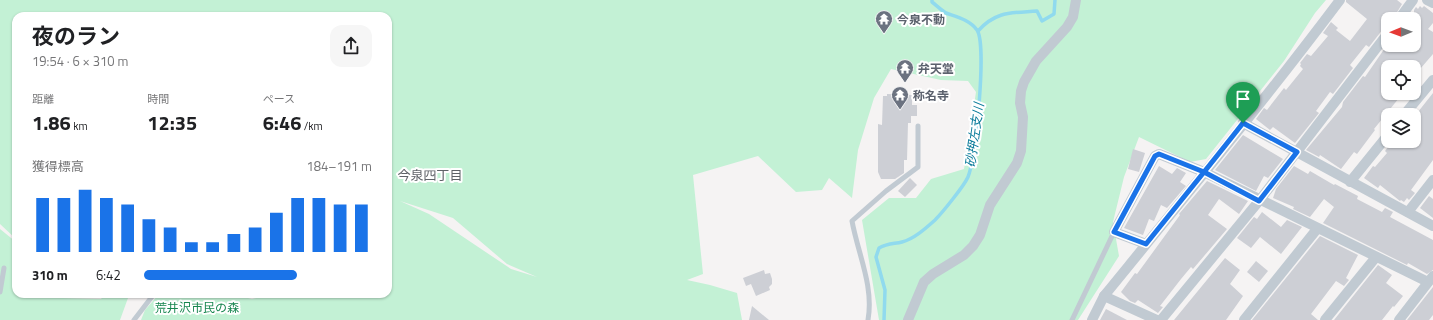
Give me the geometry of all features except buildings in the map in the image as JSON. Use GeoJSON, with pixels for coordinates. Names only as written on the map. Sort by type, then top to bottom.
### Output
{"type":"FeatureCollection","features":[{"type":"Feature","properties":{"kind":"street"},"geometry":{"type":"LineString","coordinates":[[908,320],[924,282],[933,274],[964,255],[974,246],[980,234],[988,208],[1017,164],[1020,150],[1023,117],[1020,103],[1021,91],[1024,82],[1036,61],[1067,26],[1073,16],[1076,0]]}},
{"type":"Feature","properties":{"kind":"street"},"geometry":{"type":"LineString","coordinates":[[1092,320],[1104,296],[1287,70],[1340,0]]}},
{"type":"Feature","properties":{"kind":"street"},"geometry":{"type":"LineString","coordinates":[[1404,12],[1413,0]]}},
{"type":"Feature","properties":{"kind":"street"},"geometry":{"type":"LineString","coordinates":[[1427,0],[1433,3]]}},
{"type":"Feature","properties":{"kind":"street"},"geometry":{"type":"LineString","coordinates":[[1161,320],[1259,201],[1381,42]]}},
{"type":"Feature","properties":{"kind":"street"},"geometry":{"type":"LineString","coordinates":[[1410,108],[1433,80]]}},
{"type":"Feature","properties":{"kind":"street"},"geometry":{"type":"LineString","coordinates":[[1243,123],[1433,226]]}},
{"type":"Feature","properties":{"kind":"street"},"geometry":{"type":"LineString","coordinates":[[1350,182],[1381,144]]}},
{"type":"Feature","properties":{"kind":"street"},"geometry":{"type":"LineString","coordinates":[[1146,244],[1114,232],[1155,156],[1159,154],[1204,172],[1259,201],[1376,257],[1431,279],[1399,320]]}},
{"type":"Feature","properties":{"kind":"street"},"geometry":{"type":"LineString","coordinates":[[1408,212],[1433,180]]}},
{"type":"Feature","properties":{"kind":"street"},"geometry":{"type":"LineString","coordinates":[[1244,320],[1317,229]]}},
{"type":"Feature","properties":{"kind":"street"},"geometry":{"type":"LineString","coordinates":[[1326,320],[1376,257]]}},
{"type":"Feature","properties":{"kind":"street"},"geometry":{"type":"LineString","coordinates":[[1104,296],[1157,320]]}},
{"type":"Feature","properties":{"kind":"lane"},"geometry":{"type":"LineString","coordinates":[[868,320],[871,305],[870,289],[852,221],[886,191],[918,167],[918,126]]}},
{"type":"Feature","properties":{"kind":"lane"},"geometry":{"type":"LineString","coordinates":[[1072,320],[1114,232]]}},
{"type":"Feature","properties":{"kind":"lane"},"geometry":{"type":"LineString","coordinates":[[0,292],[4,268]]}},
{"type":"Feature","properties":{"kind":"lane"},"geometry":{"type":"LineString","coordinates":[[134,320],[151,298]]}},
{"type":"Feature","properties":{"kind":"green space","name":"荒井沢市民の森"},"geometry":{"type":"Polygon","coordinates":[[[0,0],[1326,0],[1315,13],[1284,61],[1206,159],[1190,162],[1139,137],[1124,177],[1113,222],[1119,256],[1078,320],[879,320],[862,220],[889,198],[916,198],[931,179],[964,169],[976,92],[968,81],[941,80],[891,69],[874,98],[858,150],[852,198],[829,178],[822,190],[796,192],[758,156],[693,175],[703,274],[687,280],[737,293],[742,320],[141,320],[145,310],[156,298],[392,298],[392,12],[12,12],[12,235],[0,224],[0,0]],[[400,201],[429,214],[511,269],[537,277],[507,264],[453,218],[400,201]]]}},
{"type":"Feature","properties":{"kind":"green space"},"geometry":{"type":"Polygon","coordinates":[[[0,229],[12,239],[12,298],[128,298],[120,320],[0,320],[0,229]]]}},
{"type":"Feature","properties":{"kind":"waterway","name":"砂押左支川"},"geometry":{"type":"LineString","coordinates":[[884,320],[885,290],[876,257],[879,248],[911,238],[920,233],[935,220],[958,193],[966,181],[971,166],[974,148],[981,78],[980,40],[977,30],[971,24],[963,19],[946,13],[932,2],[932,0]]}},
{"type":"Feature","properties":{"kind":"waterway"},"geometry":{"type":"LineString","coordinates":[[978,31],[991,20],[1004,14],[1037,11],[1042,21],[1054,14],[1055,0]]}},
{"type":"Feature","properties":{"kind":"place","name":"今泉不動"},"geometry":{"type":"Point","coordinates":[884,34]}},
{"type":"Feature","properties":{"kind":"place","name":"弁天堂"},"geometry":{"type":"Point","coordinates":[905,83]}},
{"type":"Feature","properties":{"kind":"place","name":"称名寺"},"geometry":{"type":"Point","coordinates":[900,110]}},
{"type":"Feature","properties":{"kind":"district","name":"今泉四丁目"},"geometry":{"type":"Point","coordinates":[430,175]}},
{"type":"Feature","properties":{"kind":"route"},"geometry":{"type":"LineString","coordinates":[[1243,123],[1204,172],[1172,211],[1146,244],[1114,232],[1155,156],[1159,154],[1204,172],[1259,201],[1297,152],[1243,123]]}}]}
